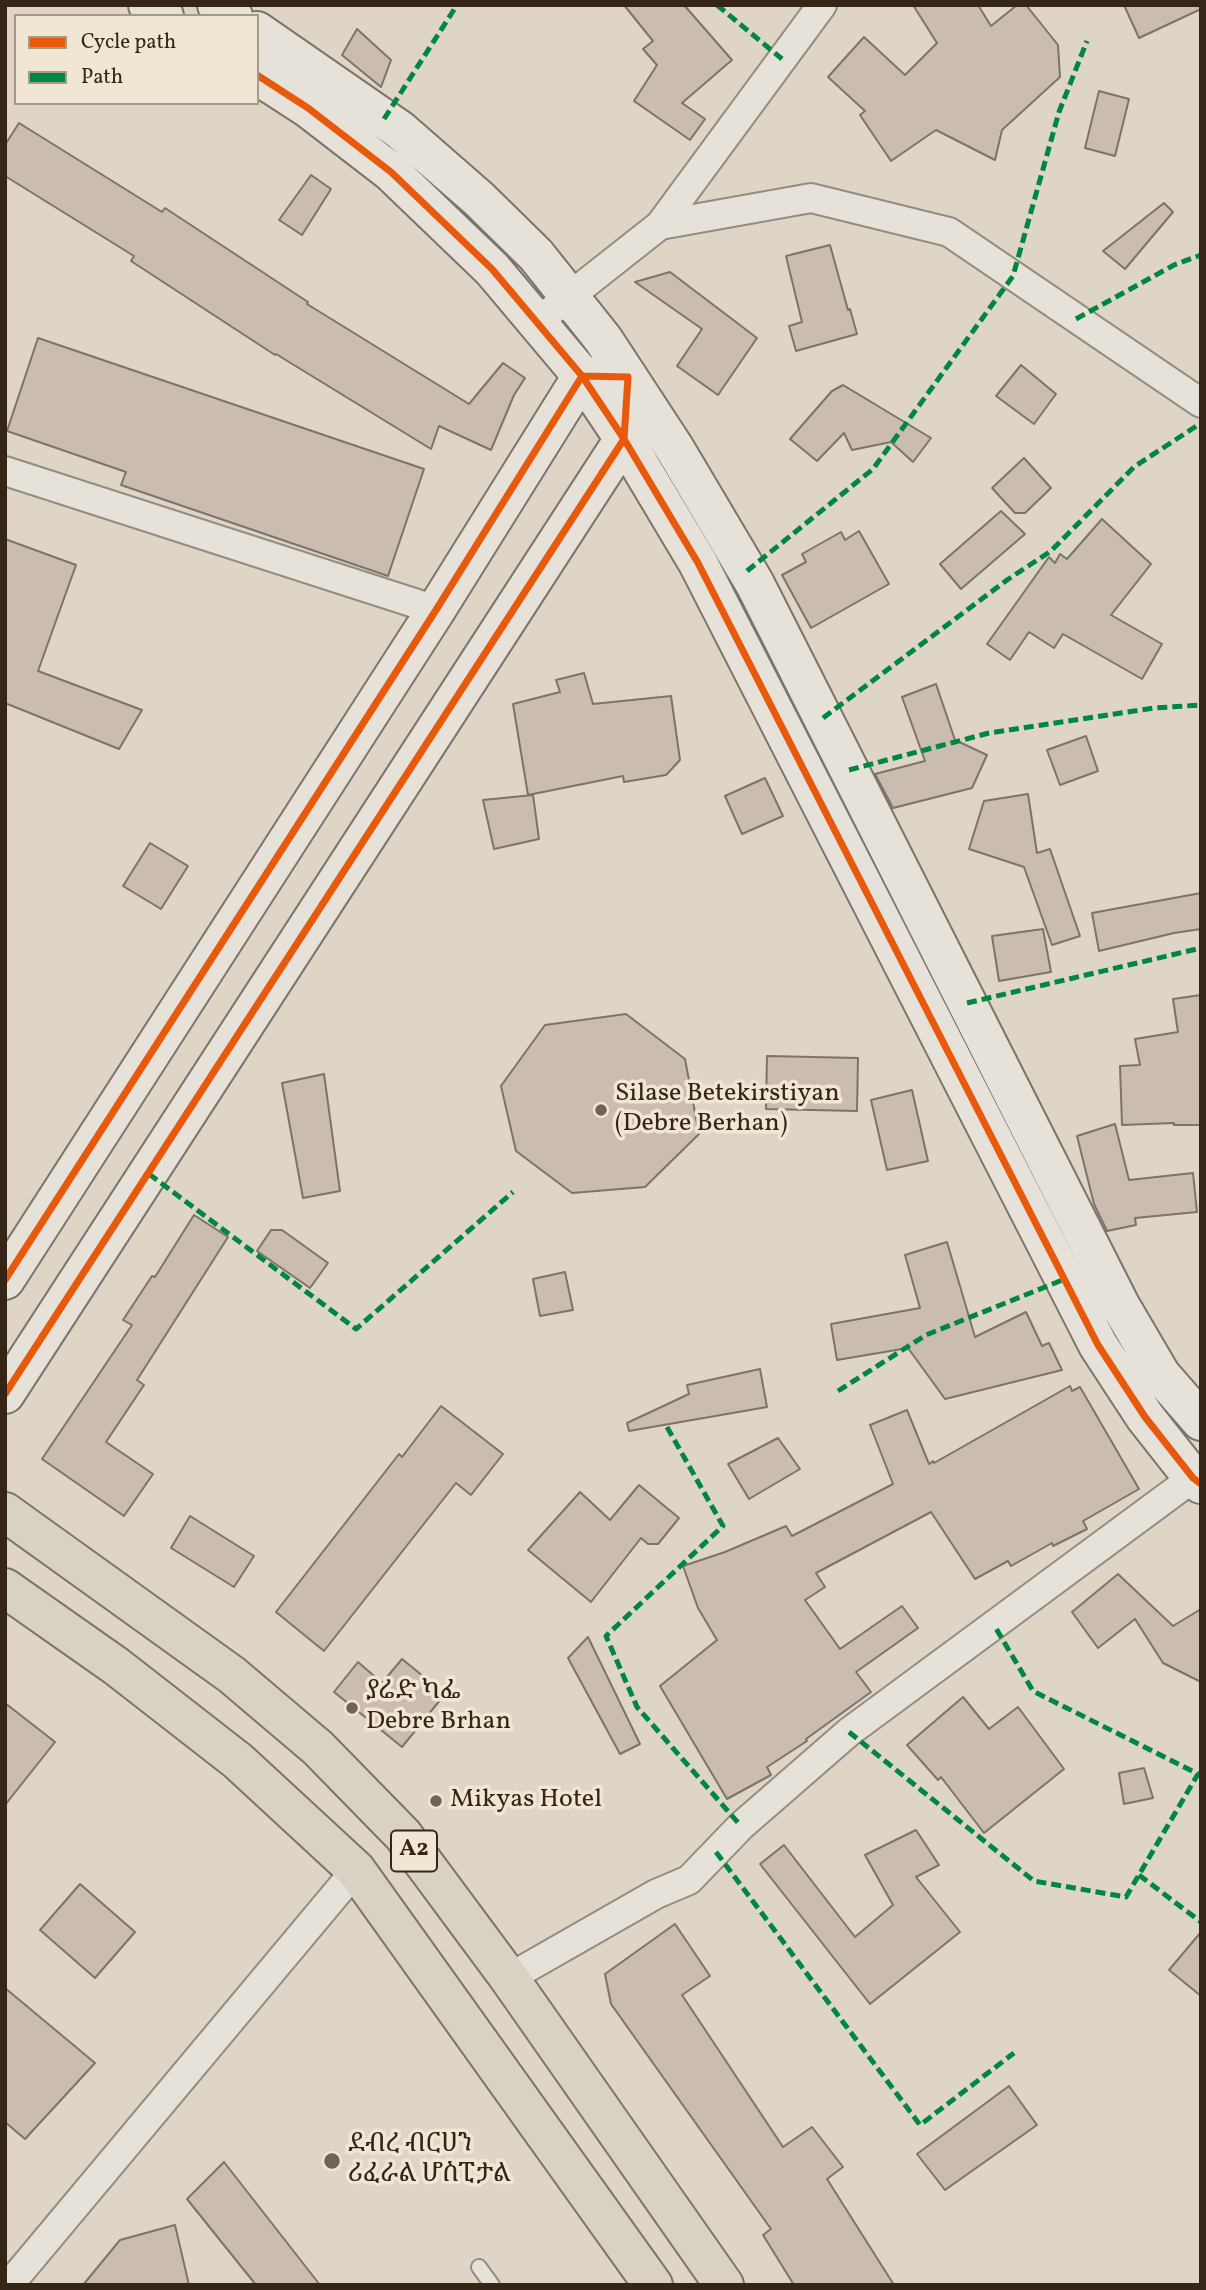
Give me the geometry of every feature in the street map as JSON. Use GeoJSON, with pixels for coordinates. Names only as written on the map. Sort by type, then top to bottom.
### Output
{"type":"FeatureCollection","features":[{"type":"Feature","properties":{"kind":"highway","name":"A2"},"geometry":{"type":"LineString","coordinates":[[5,1512],[232,1675],[318,1748],[403,1835],[509,1978],[723,2285]]}},
{"type":"Feature","properties":{"kind":"highway","name":"A2"},"geometry":{"type":"LineString","coordinates":[[5,1588],[116,1666],[238,1761],[356,1870],[653,2285]]}},
{"type":"Feature","properties":{"kind":"street"},"geometry":{"type":"LineString","coordinates":[[537,322],[660,225],[822,5]]}},
{"type":"Feature","properties":{"kind":"street"},"geometry":{"type":"LineString","coordinates":[[259,32],[400,130],[536,255],[603,339],[674,449],[755,584],[1120,1305],[1161,1375],[1201,1421]]}},
{"type":"Feature","properties":{"kind":"street"},"geometry":{"type":"LineString","coordinates":[[259,76],[308,108],[391,172],[492,269],[582,376],[624,439],[698,563],[1098,1345],[1145,1417],[1198,1478],[849,1732],[741,1826],[689,1880],[656,1894],[509,1978]]}},
{"type":"Feature","properties":{"kind":"street"},"geometry":{"type":"LineString","coordinates":[[660,225],[811,198],[949,232],[1201,403]]}},
{"type":"Feature","properties":{"kind":"street"},"geometry":{"type":"LineString","coordinates":[[582,376],[628,377]]}},
{"type":"Feature","properties":{"kind":"street"},"geometry":{"type":"LineString","coordinates":[[5,1280],[436,610],[582,376]]}},
{"type":"Feature","properties":{"kind":"street"},"geometry":{"type":"LineString","coordinates":[[5,1394],[624,439],[628,377]]}},
{"type":"Feature","properties":{"kind":"street"},"geometry":{"type":"LineString","coordinates":[[5,471],[436,610]]}},
{"type":"Feature","properties":{"kind":"street"},"geometry":{"type":"LineString","coordinates":[[9,2285],[356,1870]]}},
{"type":"Feature","properties":{"kind":"lane"},"geometry":{"type":"LineString","coordinates":[[479,2267],[492,2285]]}},
{"type":"Feature","properties":{"kind":"building"},"geometry":{"type":"Polygon","coordinates":[[[624,5],[684,5],[732,60],[682,103],[705,119],[690,140],[634,101],[657,65],[643,49],[653,41],[624,5]]]}},
{"type":"Feature","properties":{"kind":"building"},"geometry":{"type":"Polygon","coordinates":[[[913,5],[978,5],[991,26],[1017,5],[1026,5],[1058,45],[1060,77],[1002,130],[995,160],[936,130],[891,161],[860,115],[865,111],[828,77],[864,37],[905,75],[937,43],[913,5]]]}},
{"type":"Feature","properties":{"kind":"building"},"geometry":{"type":"Polygon","coordinates":[[[1124,5],[1201,5],[1201,9],[1139,38],[1124,5]]]}},
{"type":"Feature","properties":{"kind":"building"},"geometry":{"type":"Polygon","coordinates":[[[357,29],[391,60],[381,87],[342,55],[357,29]]]}},
{"type":"Feature","properties":{"kind":"building"},"geometry":{"type":"Polygon","coordinates":[[[1099,91],[1129,99],[1115,156],[1085,148],[1099,91]]]}},
{"type":"Feature","properties":{"kind":"building"},"geometry":{"type":"Polygon","coordinates":[[[19,123],[162,212],[165,208],[308,302],[307,304],[469,404],[503,363],[525,378],[514,395],[491,450],[439,426],[431,449],[275,355],[131,261],[134,256],[5,176],[5,145],[19,123]]]}},
{"type":"Feature","properties":{"kind":"building"},"geometry":{"type":"Polygon","coordinates":[[[311,175],[331,189],[302,235],[279,220],[311,175]]]}},
{"type":"Feature","properties":{"kind":"building"},"geometry":{"type":"Polygon","coordinates":[[[1164,203],[1173,212],[1125,269],[1103,251],[1164,203]]]}},
{"type":"Feature","properties":{"kind":"building"},"geometry":{"type":"Polygon","coordinates":[[[830,245],[857,334],[796,351],[789,326],[802,322],[786,256],[830,245]]]}},
{"type":"Feature","properties":{"kind":"building"},"geometry":{"type":"Polygon","coordinates":[[[670,272],[757,338],[718,395],[677,366],[702,329],[635,282],[670,272]]]}},
{"type":"Feature","properties":{"kind":"building"},"geometry":{"type":"Polygon","coordinates":[[[38,338],[424,469],[388,576],[121,485],[126,472],[7,431],[38,338]]]}},
{"type":"Feature","properties":{"kind":"building"},"geometry":{"type":"Polygon","coordinates":[[[1021,365],[1056,394],[1034,424],[996,396],[1021,365]]]}},
{"type":"Feature","properties":{"kind":"building"},"geometry":{"type":"Polygon","coordinates":[[[843,385],[931,438],[913,462],[891,442],[852,450],[844,433],[817,461],[790,439],[832,391],[843,385]]]}},
{"type":"Feature","properties":{"kind":"building"},"geometry":{"type":"Polygon","coordinates":[[[1024,458],[1051,488],[1025,513],[1015,513],[992,488],[1024,458]]]}},
{"type":"Feature","properties":{"kind":"building"},"geometry":{"type":"Polygon","coordinates":[[[1001,511],[1025,534],[961,589],[940,564],[1001,511]]]}},
{"type":"Feature","properties":{"kind":"building"},"geometry":{"type":"Polygon","coordinates":[[[1102,519],[1151,564],[1111,615],[1162,644],[1142,679],[1063,634],[1054,648],[1029,632],[1010,660],[987,644],[1049,557],[1055,563],[1060,554],[1067,559],[1102,519]]]}},
{"type":"Feature","properties":{"kind":"building"},"geometry":{"type":"Polygon","coordinates":[[[859,531],[889,584],[811,628],[782,575],[806,562],[802,554],[841,532],[845,540],[859,531]]]}},
{"type":"Feature","properties":{"kind":"building"},"geometry":{"type":"Polygon","coordinates":[[[5,539],[76,565],[38,671],[142,710],[119,749],[5,703],[5,539]]]}},
{"type":"Feature","properties":{"kind":"building"},"geometry":{"type":"Polygon","coordinates":[[[584,673],[593,704],[671,696],[680,760],[666,775],[624,782],[623,776],[528,795],[513,704],[560,692],[556,680],[584,673]]]}},
{"type":"Feature","properties":{"kind":"building"},"geometry":{"type":"Polygon","coordinates":[[[936,684],[955,740],[987,755],[972,788],[893,808],[875,774],[925,761],[902,697],[936,684]]]}},
{"type":"Feature","properties":{"kind":"building"},"geometry":{"type":"Polygon","coordinates":[[[1086,736],[1098,771],[1060,785],[1047,750],[1086,736]]]}},
{"type":"Feature","properties":{"kind":"building"},"geometry":{"type":"Polygon","coordinates":[[[765,778],[783,816],[742,834],[725,796],[765,778]]]}},
{"type":"Feature","properties":{"kind":"building"},"geometry":{"type":"Polygon","coordinates":[[[1028,794],[1037,853],[1050,849],[1080,936],[1052,945],[1024,867],[969,849],[984,801],[1028,794]]]}},
{"type":"Feature","properties":{"kind":"building"},"geometry":{"type":"Polygon","coordinates":[[[533,795],[539,839],[494,849],[483,800],[533,795]]]}},
{"type":"Feature","properties":{"kind":"building"},"geometry":{"type":"Polygon","coordinates":[[[150,843],[188,866],[161,909],[123,886],[150,843]]]}},
{"type":"Feature","properties":{"kind":"building"},"geometry":{"type":"Polygon","coordinates":[[[1201,893],[1201,929],[1099,951],[1092,913],[1201,893]]]}},
{"type":"Feature","properties":{"kind":"building"},"geometry":{"type":"Polygon","coordinates":[[[1043,929],[1051,972],[999,981],[992,936],[1043,929]]]}},
{"type":"Feature","properties":{"kind":"building"},"geometry":{"type":"Polygon","coordinates":[[[1201,995],[1201,1125],[1122,1125],[1120,1066],[1140,1065],[1135,1039],[1178,1032],[1173,999],[1201,995]]]}},
{"type":"Feature","properties":{"kind":"building","name":"Silase Betekirstiyan (Debre Berhan)"},"geometry":{"type":"Polygon","coordinates":[[[626,1014],[685,1059],[699,1134],[645,1187],[572,1193],[516,1151],[501,1086],[545,1025],[626,1014]]]}},
{"type":"Feature","properties":{"kind":"building"},"geometry":{"type":"Polygon","coordinates":[[[767,1056],[858,1058],[857,1111],[766,1109],[767,1056]]]}},
{"type":"Feature","properties":{"kind":"building"},"geometry":{"type":"Polygon","coordinates":[[[324,1074],[340,1191],[303,1198],[282,1083],[324,1074]]]}},
{"type":"Feature","properties":{"kind":"building"},"geometry":{"type":"Polygon","coordinates":[[[912,1090],[928,1161],[887,1170],[871,1100],[912,1090]]]}},
{"type":"Feature","properties":{"kind":"building"},"geometry":{"type":"Polygon","coordinates":[[[1115,1124],[1129,1180],[1193,1173],[1197,1212],[1135,1218],[1136,1225],[1107,1231],[1094,1204],[1077,1136],[1115,1124]]]}},
{"type":"Feature","properties":{"kind":"building"},"geometry":{"type":"Polygon","coordinates":[[[194,1215],[228,1237],[137,1380],[144,1385],[106,1442],[153,1474],[124,1516],[42,1459],[132,1325],[123,1320],[152,1276],[155,1277],[194,1215]]]}},
{"type":"Feature","properties":{"kind":"building"},"geometry":{"type":"Polygon","coordinates":[[[271,1230],[282,1230],[328,1263],[310,1288],[257,1251],[271,1230]]]}},
{"type":"Feature","properties":{"kind":"building"},"geometry":{"type":"Polygon","coordinates":[[[947,1242],[975,1337],[1026,1312],[1042,1346],[1049,1343],[1062,1370],[945,1399],[908,1348],[837,1360],[831,1324],[920,1308],[905,1255],[947,1242]]]}},
{"type":"Feature","properties":{"kind":"building"},"geometry":{"type":"Polygon","coordinates":[[[565,1272],[573,1310],[540,1316],[533,1279],[565,1272]]]}},
{"type":"Feature","properties":{"kind":"building"},"geometry":{"type":"Polygon","coordinates":[[[760,1369],[767,1407],[629,1431],[627,1423],[689,1394],[687,1385],[760,1369]]]}},
{"type":"Feature","properties":{"kind":"building"},"geometry":{"type":"Polygon","coordinates":[[[1070,1386],[1072,1391],[1080,1387],[1139,1489],[1083,1521],[1087,1529],[1053,1546],[1052,1543],[1011,1566],[1008,1561],[975,1579],[931,1512],[816,1573],[825,1587],[805,1600],[840,1649],[902,1606],[918,1628],[856,1672],[871,1692],[806,1739],[807,1741],[767,1767],[771,1775],[727,1799],[660,1686],[717,1640],[698,1608],[683,1566],[725,1552],[786,1526],[792,1536],[893,1484],[870,1425],[907,1410],[929,1464],[1070,1386]]]}},
{"type":"Feature","properties":{"kind":"building"},"geometry":{"type":"Polygon","coordinates":[[[441,1406],[503,1454],[471,1495],[456,1483],[324,1651],[276,1612],[399,1454],[402,1457],[441,1406]]]}},
{"type":"Feature","properties":{"kind":"building"},"geometry":{"type":"Polygon","coordinates":[[[778,1438],[800,1469],[749,1499],[728,1464],[778,1438]]]}},
{"type":"Feature","properties":{"kind":"building"},"geometry":{"type":"Polygon","coordinates":[[[639,1485],[679,1518],[658,1544],[648,1544],[641,1538],[591,1602],[528,1550],[580,1492],[610,1520],[639,1485]]]}},
{"type":"Feature","properties":{"kind":"building"},"geometry":{"type":"Polygon","coordinates":[[[190,1516],[254,1556],[234,1587],[171,1548],[190,1516]]]}},
{"type":"Feature","properties":{"kind":"building"},"geometry":{"type":"Polygon","coordinates":[[[1118,1574],[1173,1626],[1201,1609],[1201,1682],[1163,1663],[1135,1619],[1098,1648],[1072,1612],[1118,1574]]]}},
{"type":"Feature","properties":{"kind":"building"},"geometry":{"type":"Polygon","coordinates":[[[588,1637],[640,1744],[620,1754],[568,1658],[588,1637]]]}},
{"type":"Feature","properties":{"kind":"building"},"geometry":{"type":"Polygon","coordinates":[[[402,1659],[445,1694],[402,1747],[334,1692],[358,1662],[382,1683],[402,1659]]]}},
{"type":"Feature","properties":{"kind":"building"},"geometry":{"type":"Polygon","coordinates":[[[963,1697],[989,1729],[1018,1707],[1064,1769],[984,1833],[941,1777],[938,1780],[907,1745],[963,1697]]]}},
{"type":"Feature","properties":{"kind":"building"},"geometry":{"type":"Polygon","coordinates":[[[5,1703],[55,1742],[5,1805],[5,1703]]]}},
{"type":"Feature","properties":{"kind":"building"},"geometry":{"type":"Polygon","coordinates":[[[1144,1768],[1153,1798],[1124,1804],[1119,1773],[1144,1768]]]}},
{"type":"Feature","properties":{"kind":"building"},"geometry":{"type":"Polygon","coordinates":[[[916,1830],[939,1865],[916,1877],[960,1932],[870,2004],[760,1864],[784,1845],[855,1937],[893,1905],[865,1855],[916,1830]]]}},
{"type":"Feature","properties":{"kind":"building"},"geometry":{"type":"Polygon","coordinates":[[[80,1884],[135,1932],[95,1978],[40,1930],[80,1884]]]}},
{"type":"Feature","properties":{"kind":"building"},"geometry":{"type":"Polygon","coordinates":[[[675,1924],[710,1976],[682,1995],[783,2147],[812,2127],[843,2167],[827,2179],[894,2285],[794,2285],[763,2235],[771,2229],[611,2004],[605,1974],[675,1924]]]}},
{"type":"Feature","properties":{"kind":"building"},"geometry":{"type":"Polygon","coordinates":[[[1201,1932],[1201,1996],[1169,1970],[1201,1932]]]}},
{"type":"Feature","properties":{"kind":"building"},"geometry":{"type":"Polygon","coordinates":[[[5,1988],[95,2063],[25,2139],[5,2122],[5,1988]]]}},
{"type":"Feature","properties":{"kind":"building"},"geometry":{"type":"Polygon","coordinates":[[[1009,2086],[1037,2125],[945,2190],[917,2154],[1009,2086]]]}},
{"type":"Feature","properties":{"kind":"building"},"geometry":{"type":"Polygon","coordinates":[[[224,2162],[320,2285],[256,2285],[187,2199],[224,2162]]]}},
{"type":"Feature","properties":{"kind":"building"},"geometry":{"type":"Polygon","coordinates":[[[175,2225],[189,2285],[83,2285],[120,2240],[175,2225]]]}},
{"type":"Feature","properties":{"kind":"marked path"},"geometry":{"type":"LineString","coordinates":[[384,119],[457,5]]}},
{"type":"Feature","properties":{"kind":"marked path"},"geometry":{"type":"LineString","coordinates":[[717,5],[782,59]]}},
{"type":"Feature","properties":{"kind":"marked path"},"geometry":{"type":"LineString","coordinates":[[747,571],[873,469],[1013,276],[1059,112],[1087,41]]}},
{"type":"Feature","properties":{"kind":"marked path"},"geometry":{"type":"LineString","coordinates":[[1076,319],[1174,265],[1201,255]]}},
{"type":"Feature","properties":{"kind":"marked path"},"geometry":{"type":"LineString","coordinates":[[823,718],[1007,580],[1051,551],[1134,467],[1201,423]]}},
{"type":"Feature","properties":{"kind":"marked path"},"geometry":{"type":"LineString","coordinates":[[849,770],[989,733],[1154,708],[1201,705]]}},
{"type":"Feature","properties":{"kind":"marked path"},"geometry":{"type":"LineString","coordinates":[[967,1003],[1201,948]]}},
{"type":"Feature","properties":{"kind":"marked path"},"geometry":{"type":"LineString","coordinates":[[149,1174],[356,1329],[513,1192]]}},
{"type":"Feature","properties":{"kind":"marked path"},"geometry":{"type":"LineString","coordinates":[[838,1391],[926,1335],[1065,1279]]}},
{"type":"Feature","properties":{"kind":"marked path"},"geometry":{"type":"LineString","coordinates":[[667,1427],[723,1526],[606,1636],[637,1707],[741,1826]]}},
{"type":"Feature","properties":{"kind":"marked path"},"geometry":{"type":"LineString","coordinates":[[849,1732],[1034,1881],[1126,1897],[1198,1774],[1033,1691],[994,1625]]}},
{"type":"Feature","properties":{"kind":"marked path"},"geometry":{"type":"LineString","coordinates":[[716,1852],[920,2125],[1014,2053]]}},
{"type":"Feature","properties":{"kind":"marked path"},"geometry":{"type":"LineString","coordinates":[[1139,1875],[1201,1922]]}},
{"type":"Feature","properties":{"kind":"cycle path"},"geometry":{"type":"LineString","coordinates":[[259,76],[308,108],[391,172],[492,269],[582,376],[624,439],[698,563],[1098,1345],[1145,1417],[1193,1478],[1201,1484]]}},
{"type":"Feature","properties":{"kind":"cycle path"},"geometry":{"type":"LineString","coordinates":[[5,1280],[436,610],[582,376],[628,377],[624,439],[5,1394]]}},
{"type":"Feature","properties":{"kind":"place","name":"Silase Betekirstiyan (Debre Berhan)"},"geometry":{"type":"Point","coordinates":[601,1110]}},
{"type":"Feature","properties":{"kind":"place","name":"ያሬድ ካፌ Debre Brhan"},"geometry":{"type":"Point","coordinates":[352,1708]}},
{"type":"Feature","properties":{"kind":"place","name":"Mikyas Hotel"},"geometry":{"type":"Point","coordinates":[436,1801]}},
{"type":"Feature","properties":{"kind":"place","name":"ደብረ ብርሀን ሪፈራል ሆስፒታል"},"geometry":{"type":"Point","coordinates":[332,2161]}}]}
